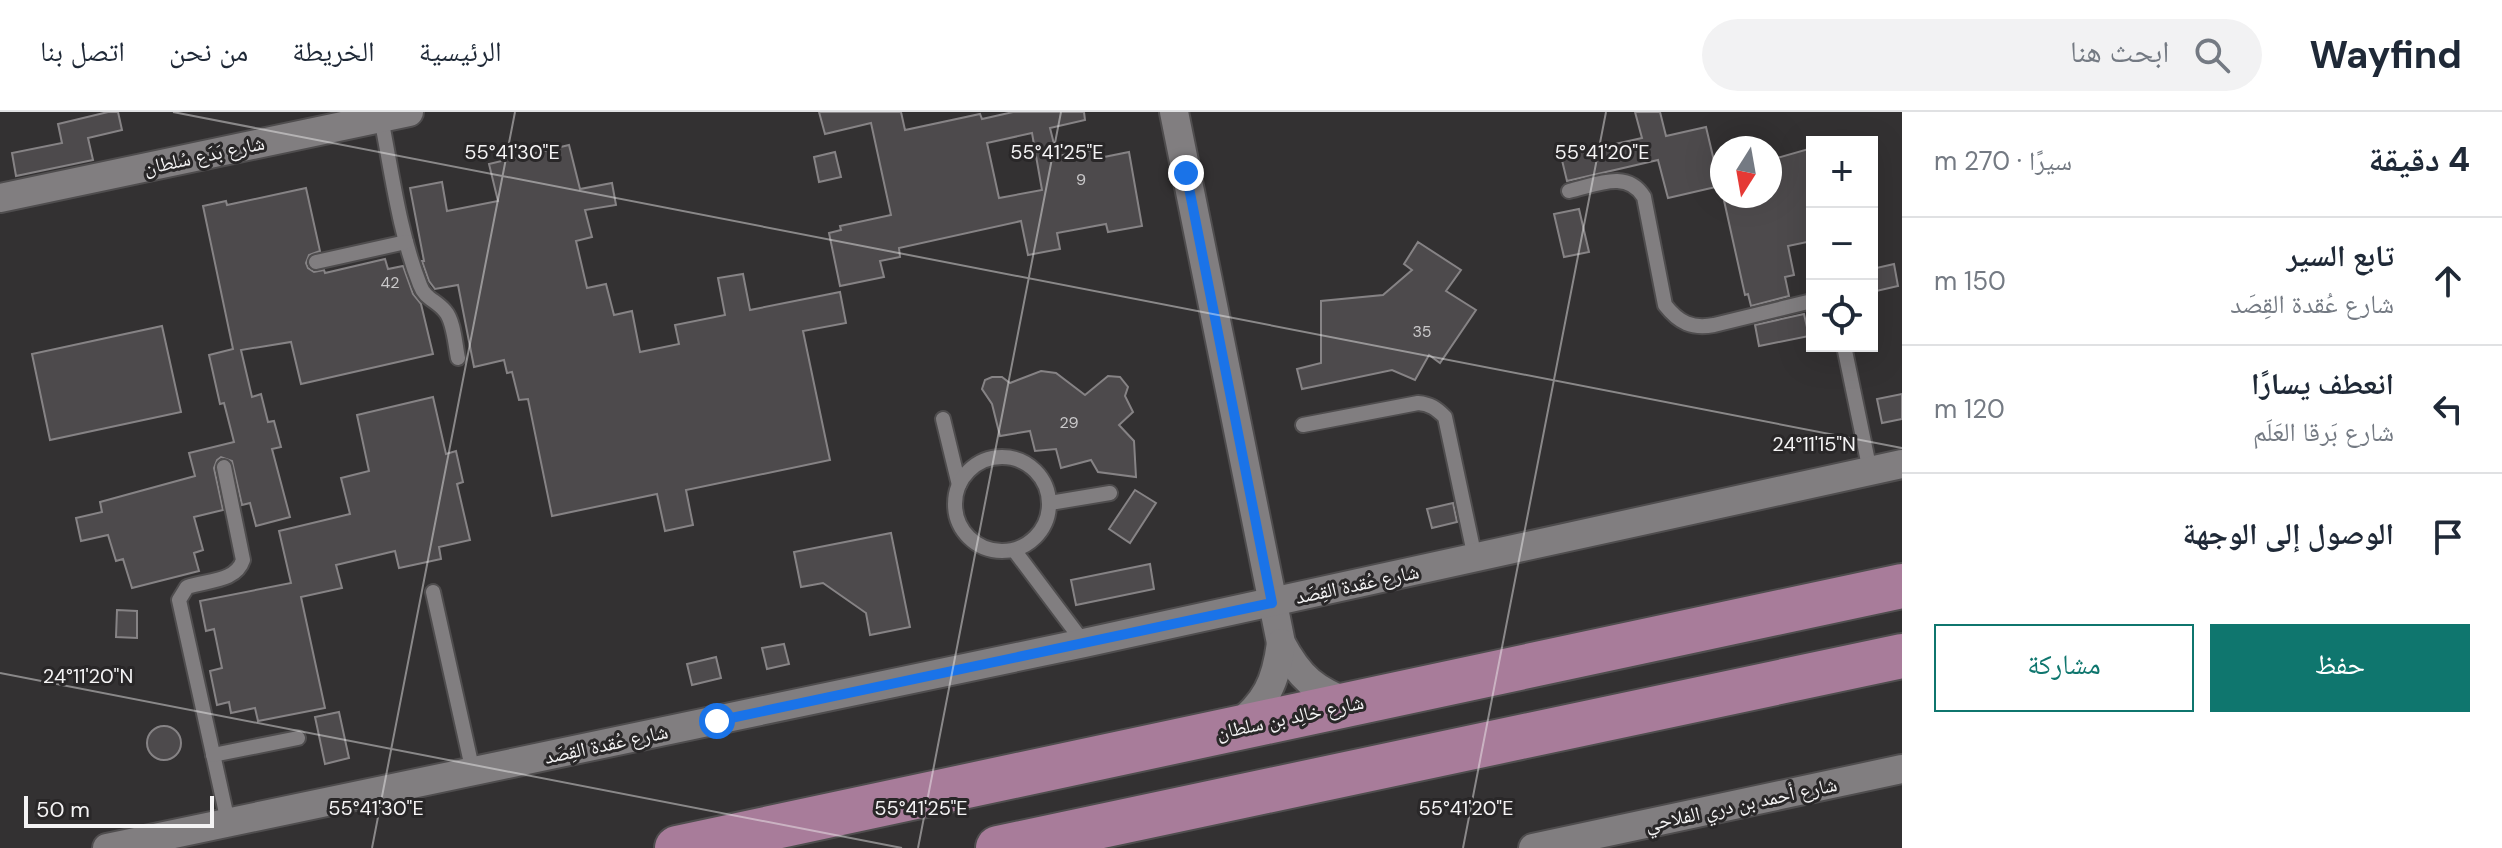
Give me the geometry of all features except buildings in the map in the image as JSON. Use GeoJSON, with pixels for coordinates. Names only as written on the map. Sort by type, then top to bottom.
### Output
{"type":"FeatureCollection","features":[{"type":"Feature","properties":{"kind":"main road","name":"شارع خالِد بن سلطان"},"geometry":{"type":"LineString","coordinates":[[677,848],[1902,586]]}},
{"type":"Feature","properties":{"kind":"main road"},"geometry":{"type":"LineString","coordinates":[[1705,698],[1733,676],[1765,660],[1902,625]]}},
{"type":"Feature","properties":{"kind":"main road"},"geometry":{"type":"LineString","coordinates":[[998,848],[1902,656]]}},
{"type":"Feature","properties":{"kind":"street"},"geometry":{"type":"LineString","coordinates":[[1174,112],[1281,643],[1292,665],[1309,683],[1329,696],[1352,704]]}},
{"type":"Feature","properties":{"kind":"street","name":"شارع بَدَع سُلطان"},"geometry":{"type":"LineString","coordinates":[[0,198],[395,115]]}},
{"type":"Feature","properties":{"kind":"street","name":"شارع عُقدة القِصَد"},"geometry":{"type":"LineString","coordinates":[[107,848],[1272,603],[1902,464]]}},
{"type":"Feature","properties":{"kind":"street"},"geometry":{"type":"LineString","coordinates":[[1232,729],[1252,714],[1268,693],[1278,669],[1281,643]]}},
{"type":"Feature","properties":{"kind":"street","name":"شارع أحمد بن دري الفلاحي"},"geometry":{"type":"LineString","coordinates":[[1533,848],[1902,769]]}},
{"type":"Feature","properties":{"kind":"lane"},"geometry":{"type":"LineString","coordinates":[[395,115],[406,242],[425,297],[448,315],[458,358]]}},
{"type":"Feature","properties":{"kind":"lane"},"geometry":{"type":"LineString","coordinates":[[1569,191],[1619,180],[1638,188],[1644,197],[1665,305],[1686,324],[1700,327],[1714,325],[1806,302]]}},
{"type":"Feature","properties":{"kind":"lane"},"geometry":{"type":"LineString","coordinates":[[316,262],[406,242]]}},
{"type":"Feature","properties":{"kind":"lane"},"geometry":{"type":"LineString","coordinates":[[1845,352],[1870,471]]}},
{"type":"Feature","properties":{"kind":"lane"},"geometry":{"type":"LineString","coordinates":[[1303,425],[1418,403],[1437,408],[1445,417],[1475,558]]}},
{"type":"Feature","properties":{"kind":"lane"},"geometry":{"type":"LineString","coordinates":[[943,419],[959,485]]}},
{"type":"Feature","properties":{"kind":"lane"},"geometry":{"type":"LineString","coordinates":[[990,458],[1011,458],[1031,466],[1044,482],[1050,503],[1046,523],[1033,540],[1014,550],[993,550],[974,542],[960,526],[955,505],[959,485],[971,468],[990,458]]}},
{"type":"Feature","properties":{"kind":"lane"},"geometry":{"type":"LineString","coordinates":[[224,467],[243,560],[235,573],[187,587],[179,600],[228,822]]}},
{"type":"Feature","properties":{"kind":"lane"},"geometry":{"type":"LineString","coordinates":[[1050,503],[1110,493]]}},
{"type":"Feature","properties":{"kind":"lane"},"geometry":{"type":"LineString","coordinates":[[1014,550],[1084,643]]}},
{"type":"Feature","properties":{"kind":"lane"},"geometry":{"type":"LineString","coordinates":[[433,592],[473,772]]}},
{"type":"Feature","properties":{"kind":"lane"},"geometry":{"type":"LineString","coordinates":[[213,755],[298,738]]}},
{"type":"Feature","properties":{"kind":"route"},"geometry":{"type":"LineString","coordinates":[[717,721],[1272,603],[1186,173]]}}]}
